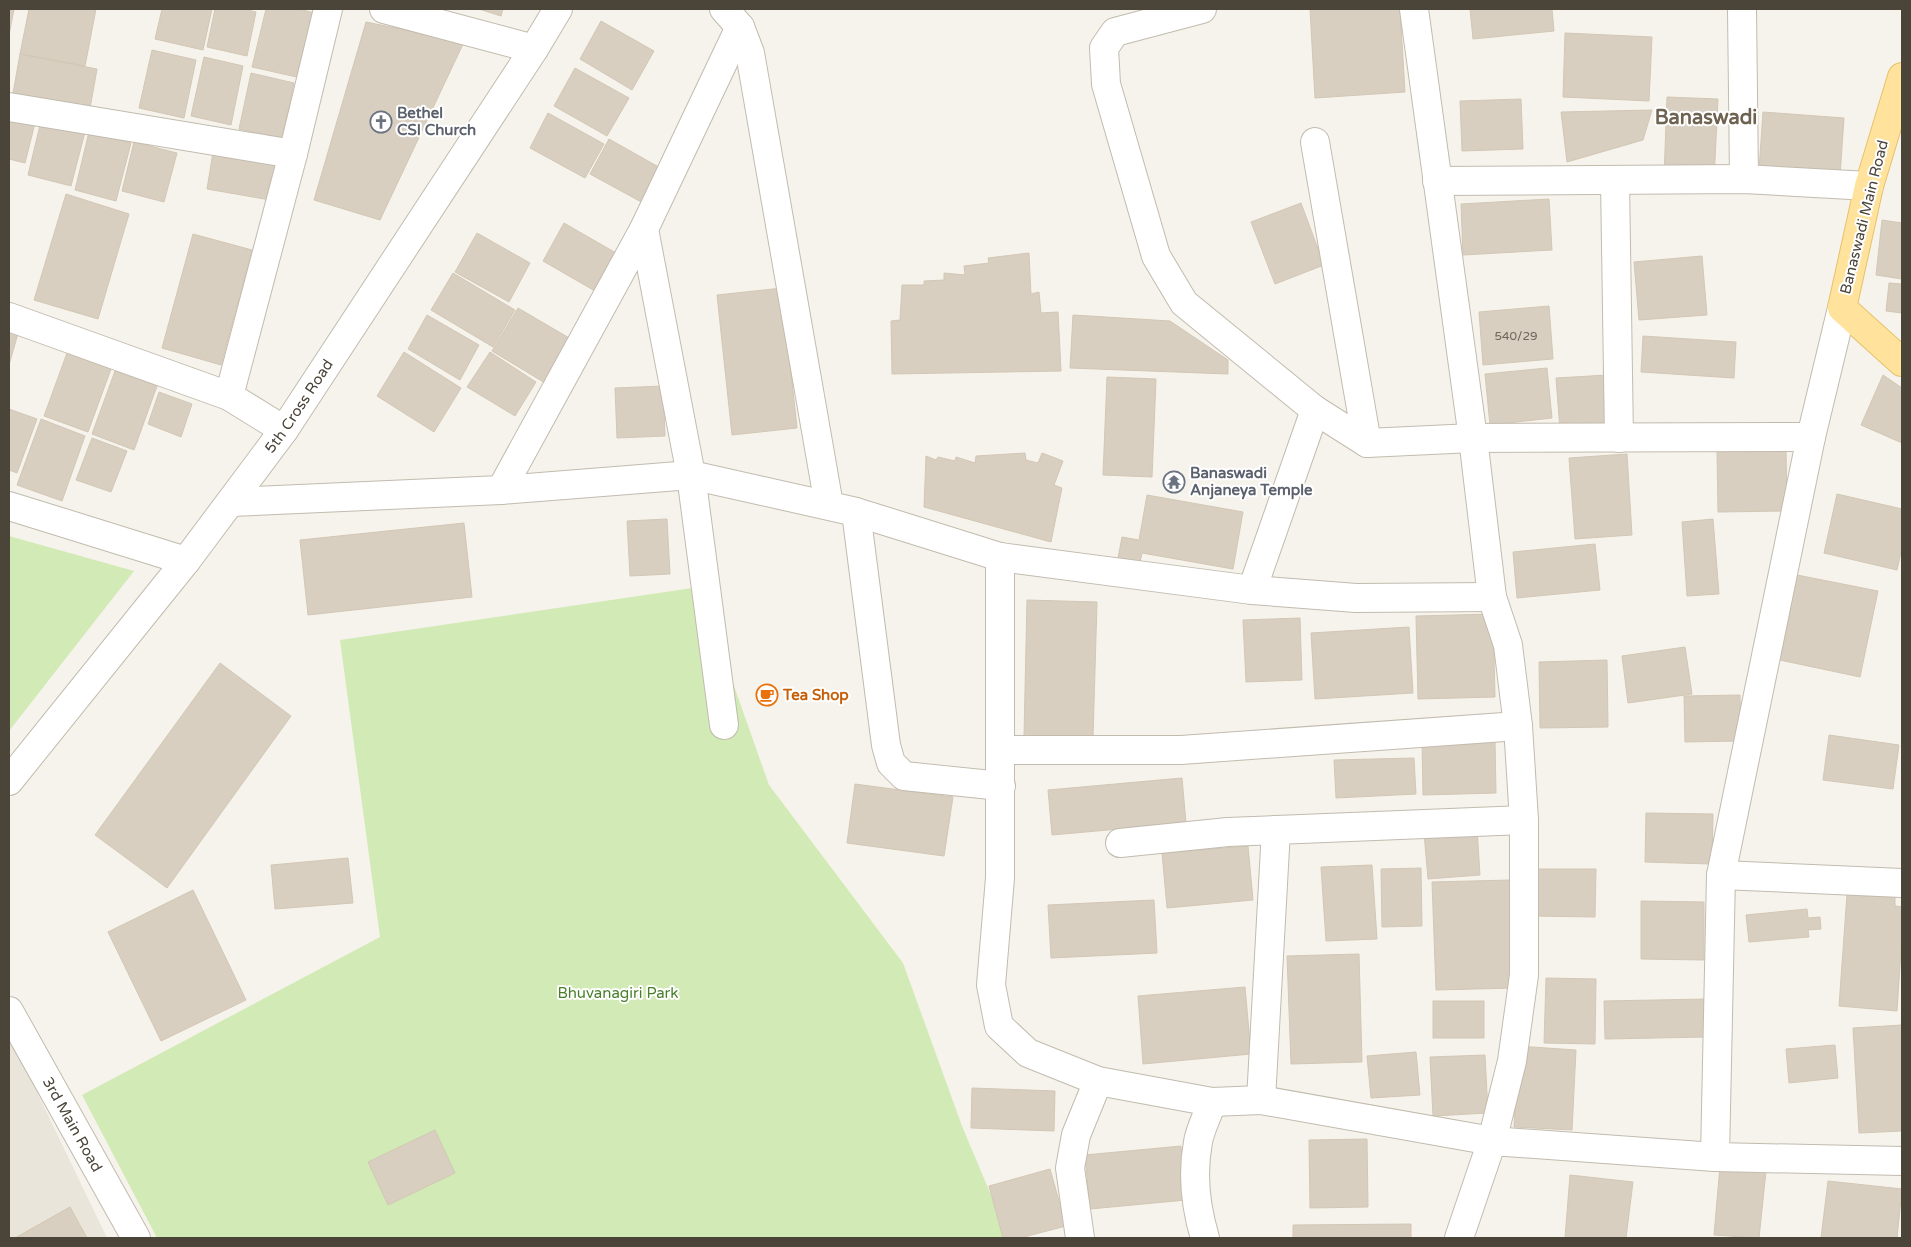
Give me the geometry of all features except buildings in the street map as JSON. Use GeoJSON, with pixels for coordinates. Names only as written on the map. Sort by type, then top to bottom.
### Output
{"type":"FeatureCollection","features":[{"type":"Feature","properties":{"kind":"main road","name":"Banaswadi Main Road"},"geometry":{"type":"LineString","coordinates":[[1902,77],[1869,186],[1842,308],[1902,362]]}},
{"type":"Feature","properties":{"kind":"street"},"geometry":{"type":"LineString","coordinates":[[228,396],[293,154],[328,9]]}},
{"type":"Feature","properties":{"kind":"street"},"geometry":{"type":"LineString","coordinates":[[384,9],[534,49]]}},
{"type":"Feature","properties":{"kind":"street","name":"5th Cross Road"},"geometry":{"type":"LineString","coordinates":[[9,781],[186,561],[284,430],[534,49],[558,9]]}},
{"type":"Feature","properties":{"kind":"street"},"geometry":{"type":"LineString","coordinates":[[1202,9],[1116,32],[1104,48],[1106,84],[1156,256],[1184,303],[1315,410],[1367,444],[1473,438],[1811,437]]}},
{"type":"Feature","properties":{"kind":"street"},"geometry":{"type":"LineString","coordinates":[[1414,9],[1473,438],[1492,597],[1508,645],[1518,726],[1524,820],[1524,975],[1512,1061],[1492,1141],[1459,1238]]}},
{"type":"Feature","properties":{"kind":"street"},"geometry":{"type":"LineString","coordinates":[[1742,9],[1744,179]]}},
{"type":"Feature","properties":{"kind":"street"},"geometry":{"type":"LineString","coordinates":[[501,490],[644,229],[732,18]]}},
{"type":"Feature","properties":{"kind":"street"},"geometry":{"type":"LineString","coordinates":[[732,18],[750,53],[829,505]]}},
{"type":"Feature","properties":{"kind":"street"},"geometry":{"type":"LineString","coordinates":[[9,107],[293,154]]}},
{"type":"Feature","properties":{"kind":"street"},"geometry":{"type":"LineString","coordinates":[[1316,142],[1367,444]]}},
{"type":"Feature","properties":{"kind":"street"},"geometry":{"type":"LineString","coordinates":[[1437,181],[1744,179],[1869,186]]}},
{"type":"Feature","properties":{"kind":"street"},"geometry":{"type":"LineString","coordinates":[[1615,181],[1619,438]]}},
{"type":"Feature","properties":{"kind":"street"},"geometry":{"type":"LineString","coordinates":[[644,229],[691,475],[724,725]]}},
{"type":"Feature","properties":{"kind":"street"},"geometry":{"type":"LineString","coordinates":[[1715,1156],[1721,875],[1811,437],[1842,308]]}},
{"type":"Feature","properties":{"kind":"street"},"geometry":{"type":"LineString","coordinates":[[9,317],[228,396],[284,430]]}},
{"type":"Feature","properties":{"kind":"street"},"geometry":{"type":"LineString","coordinates":[[1252,590],[1315,410]]}},
{"type":"Feature","properties":{"kind":"street"},"geometry":{"type":"LineString","coordinates":[[232,502],[501,490],[691,475],[856,512],[1000,557],[1252,590],[1356,598],[1492,597]]}},
{"type":"Feature","properties":{"kind":"street"},"geometry":{"type":"LineString","coordinates":[[9,506],[186,561]]}},
{"type":"Feature","properties":{"kind":"street"},"geometry":{"type":"LineString","coordinates":[[856,512],[886,746],[891,763],[904,776],[1001,786]]}},
{"type":"Feature","properties":{"kind":"street"},"geometry":{"type":"LineString","coordinates":[[1000,557],[1000,878],[991,985],[999,1026],[1028,1053],[1098,1080],[1212,1102],[1261,1100],[1492,1141],[1715,1156],[1902,1160]]}},
{"type":"Feature","properties":{"kind":"street"},"geometry":{"type":"LineString","coordinates":[[1000,750],[1181,750],[1518,726]]}},
{"type":"Feature","properties":{"kind":"street"},"geometry":{"type":"LineString","coordinates":[[1120,843],[1228,832],[1524,820]]}},
{"type":"Feature","properties":{"kind":"street"},"geometry":{"type":"LineString","coordinates":[[1261,1100],[1276,830]]}},
{"type":"Feature","properties":{"kind":"street"},"geometry":{"type":"LineString","coordinates":[[1721,875],[1902,883]]}},
{"type":"Feature","properties":{"kind":"street","name":"3rd Main Road"},"geometry":{"type":"LineString","coordinates":[[9,1012],[136,1238]]}},
{"type":"Feature","properties":{"kind":"street"},"geometry":{"type":"LineString","coordinates":[[1080,1238],[1070,1168],[1076,1135],[1098,1080]]}},
{"type":"Feature","properties":{"kind":"street"},"geometry":{"type":"LineString","coordinates":[[1205,1238],[1200,1221],[1195,1175],[1198,1141],[1212,1102]]}},
{"type":"Feature","properties":{"kind":"shaded area"},"geometry":{"type":"Polygon","coordinates":[[[9,1034],[107,1238],[9,1238],[9,1034]]]}},
{"type":"Feature","properties":{"kind":"green space"},"geometry":{"type":"Polygon","coordinates":[[[9,536],[134,571],[9,731],[9,536]]]}},
{"type":"Feature","properties":{"kind":"green space","name":"Bhuvanagiri Park"},"geometry":{"type":"Polygon","coordinates":[[[699,587],[769,785],[903,963],[962,1126],[1009,1238],[157,1238],[82,1095],[380,937],[340,640],[699,587]]]}},
{"type":"Feature","properties":{"kind":"place","name":"Bethel CSI Church"},"geometry":{"type":"Point","coordinates":[381,122]}},
{"type":"Feature","properties":{"kind":"place","name":"Banaswadi Anjaneya Temple"},"geometry":{"type":"Point","coordinates":[1174,482]}},
{"type":"Feature","properties":{"kind":"place","name":"Tea Shop"},"geometry":{"type":"Point","coordinates":[767,695]}},
{"type":"Feature","properties":{"kind":"district","name":"Banaswadi"},"geometry":{"type":"Point","coordinates":[1706,118]}}]}
